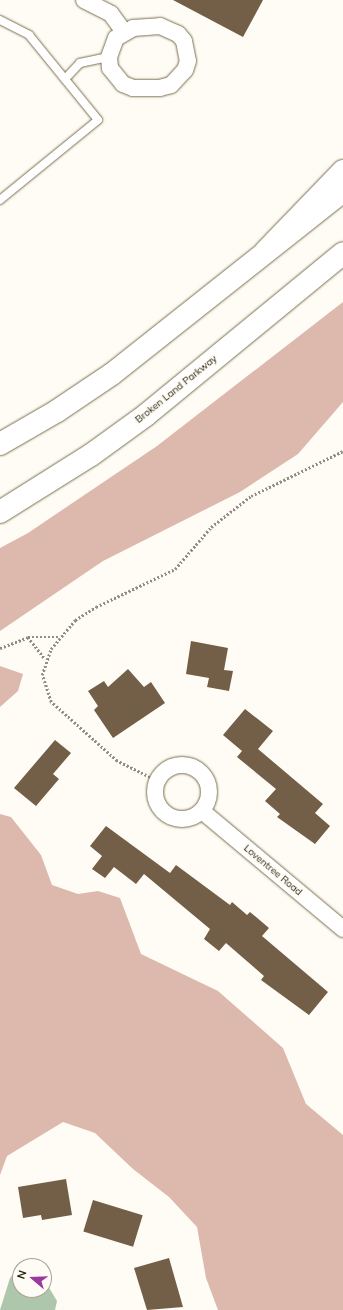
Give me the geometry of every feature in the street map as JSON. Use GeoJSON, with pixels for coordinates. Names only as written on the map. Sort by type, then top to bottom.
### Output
{"type":"FeatureCollection","features":[{"type":"Feature","properties":{"kind":"main road"},"geometry":{"type":"LineString","coordinates":[[266,251],[343,171]]}},
{"type":"Feature","properties":{"kind":"main road"},"geometry":{"type":"LineString","coordinates":[[0,444],[58,411],[112,374],[343,191]]}},
{"type":"Feature","properties":{"kind":"main road","name":"Broken Land Parkway"},"geometry":{"type":"LineString","coordinates":[[0,512],[71,469],[146,415],[343,253]]}},
{"type":"Feature","properties":{"kind":"street"},"geometry":{"type":"LineString","coordinates":[[84,0],[111,14],[124,32]]}},
{"type":"Feature","properties":{"kind":"street"},"geometry":{"type":"LineString","coordinates":[[160,26],[169,28],[184,41],[188,56],[185,70],[171,85],[133,88],[115,77],[109,57],[114,42],[124,32],[160,26]]}},
{"type":"Feature","properties":{"kind":"street"},"geometry":{"type":"LineString","coordinates":[[184,764],[197,769],[209,787],[209,800],[202,811],[192,818],[176,819],[164,812],[157,802],[157,781],[173,766],[184,764]]}},
{"type":"Feature","properties":{"kind":"street","name":"Loventree Road"},"geometry":{"type":"LineString","coordinates":[[202,811],[343,929]]}},
{"type":"Feature","properties":{"kind":"lane"},"geometry":{"type":"LineString","coordinates":[[0,20],[29,35],[98,120],[0,200]]}},
{"type":"Feature","properties":{"kind":"lane"},"geometry":{"type":"LineString","coordinates":[[65,79],[80,63],[109,57]]}},
{"type":"Feature","properties":{"kind":"path"},"geometry":{"type":"LineString","coordinates":[[157,781],[117,761],[51,702],[44,686],[46,660],[58,637],[96,606],[175,569],[211,526],[252,496],[343,452]]}},
{"type":"Feature","properties":{"kind":"path"},"geometry":{"type":"LineString","coordinates":[[0,648],[28,637],[58,637]]}},
{"type":"Feature","properties":{"kind":"path"},"geometry":{"type":"LineString","coordinates":[[28,637],[46,660]]}},
{"type":"Feature","properties":{"kind":"shaded area"},"geometry":{"type":"Polygon","coordinates":[[[343,302],[343,402],[298,454],[240,492],[103,561],[0,631],[0,548],[28,533],[157,446],[343,302]]]}},
{"type":"Feature","properties":{"kind":"shaded area"},"geometry":{"type":"Polygon","coordinates":[[[0,666],[23,674],[18,691],[0,707],[0,666]]]}},
{"type":"Feature","properties":{"kind":"shaded area"},"geometry":{"type":"Polygon","coordinates":[[[0,814],[11,817],[41,855],[52,885],[78,894],[98,891],[120,898],[141,954],[218,991],[283,1048],[306,1104],[343,1135],[343,1310],[218,1310],[206,1278],[197,1227],[169,1197],[133,1169],[95,1133],[63,1122],[7,1156],[0,1175],[0,814]]]}},
{"type":"Feature","properties":{"kind":"shaded area"},"geometry":{"type":"Polygon","coordinates":[[[12,1276],[12,1298],[52,1298],[52,1293],[57,1301],[55,1310],[0,1310],[12,1276]]]}},
{"type":"Feature","properties":{"kind":"building"},"geometry":{"type":"Polygon","coordinates":[[[173,0],[263,0],[243,37],[173,0]]]}},
{"type":"Feature","properties":{"kind":"building"},"geometry":{"type":"Polygon","coordinates":[[[191,641],[228,648],[224,670],[233,671],[229,691],[207,687],[209,678],[186,674],[191,641]]]}},
{"type":"Feature","properties":{"kind":"building"},"geometry":{"type":"Polygon","coordinates":[[[128,669],[144,687],[151,682],[165,703],[113,738],[94,710],[98,706],[88,691],[104,681],[108,687],[128,669]]]}},
{"type":"Feature","properties":{"kind":"building"},"geometry":{"type":"Polygon","coordinates":[[[245,709],[273,731],[258,749],[323,804],[315,813],[330,826],[315,844],[277,817],[280,814],[265,801],[276,789],[237,757],[242,751],[223,735],[245,709]]]}},
{"type":"Feature","properties":{"kind":"building"},"geometry":{"type":"Polygon","coordinates":[[[55,740],[71,753],[53,774],[59,779],[36,806],[14,788],[55,740]]]}},
{"type":"Feature","properties":{"kind":"building"},"geometry":{"type":"Polygon","coordinates":[[[106,826],[170,873],[176,865],[230,905],[232,902],[247,915],[250,912],[269,928],[262,936],[328,992],[309,1015],[261,980],[264,976],[226,943],[219,951],[204,939],[210,929],[144,874],[136,884],[114,867],[105,878],[92,869],[102,856],[90,846],[106,826]]]}},
{"type":"Feature","properties":{"kind":"building"},"geometry":{"type":"Polygon","coordinates":[[[66,1179],[72,1215],[42,1220],[41,1215],[23,1218],[18,1187],[66,1179]]]}},
{"type":"Feature","properties":{"kind":"building"},"geometry":{"type":"Polygon","coordinates":[[[93,1200],[143,1215],[133,1247],[83,1232],[93,1200]]]}},
{"type":"Feature","properties":{"kind":"building"},"geometry":{"type":"Polygon","coordinates":[[[169,1258],[183,1307],[147,1310],[134,1268],[169,1258]]]}}]}
